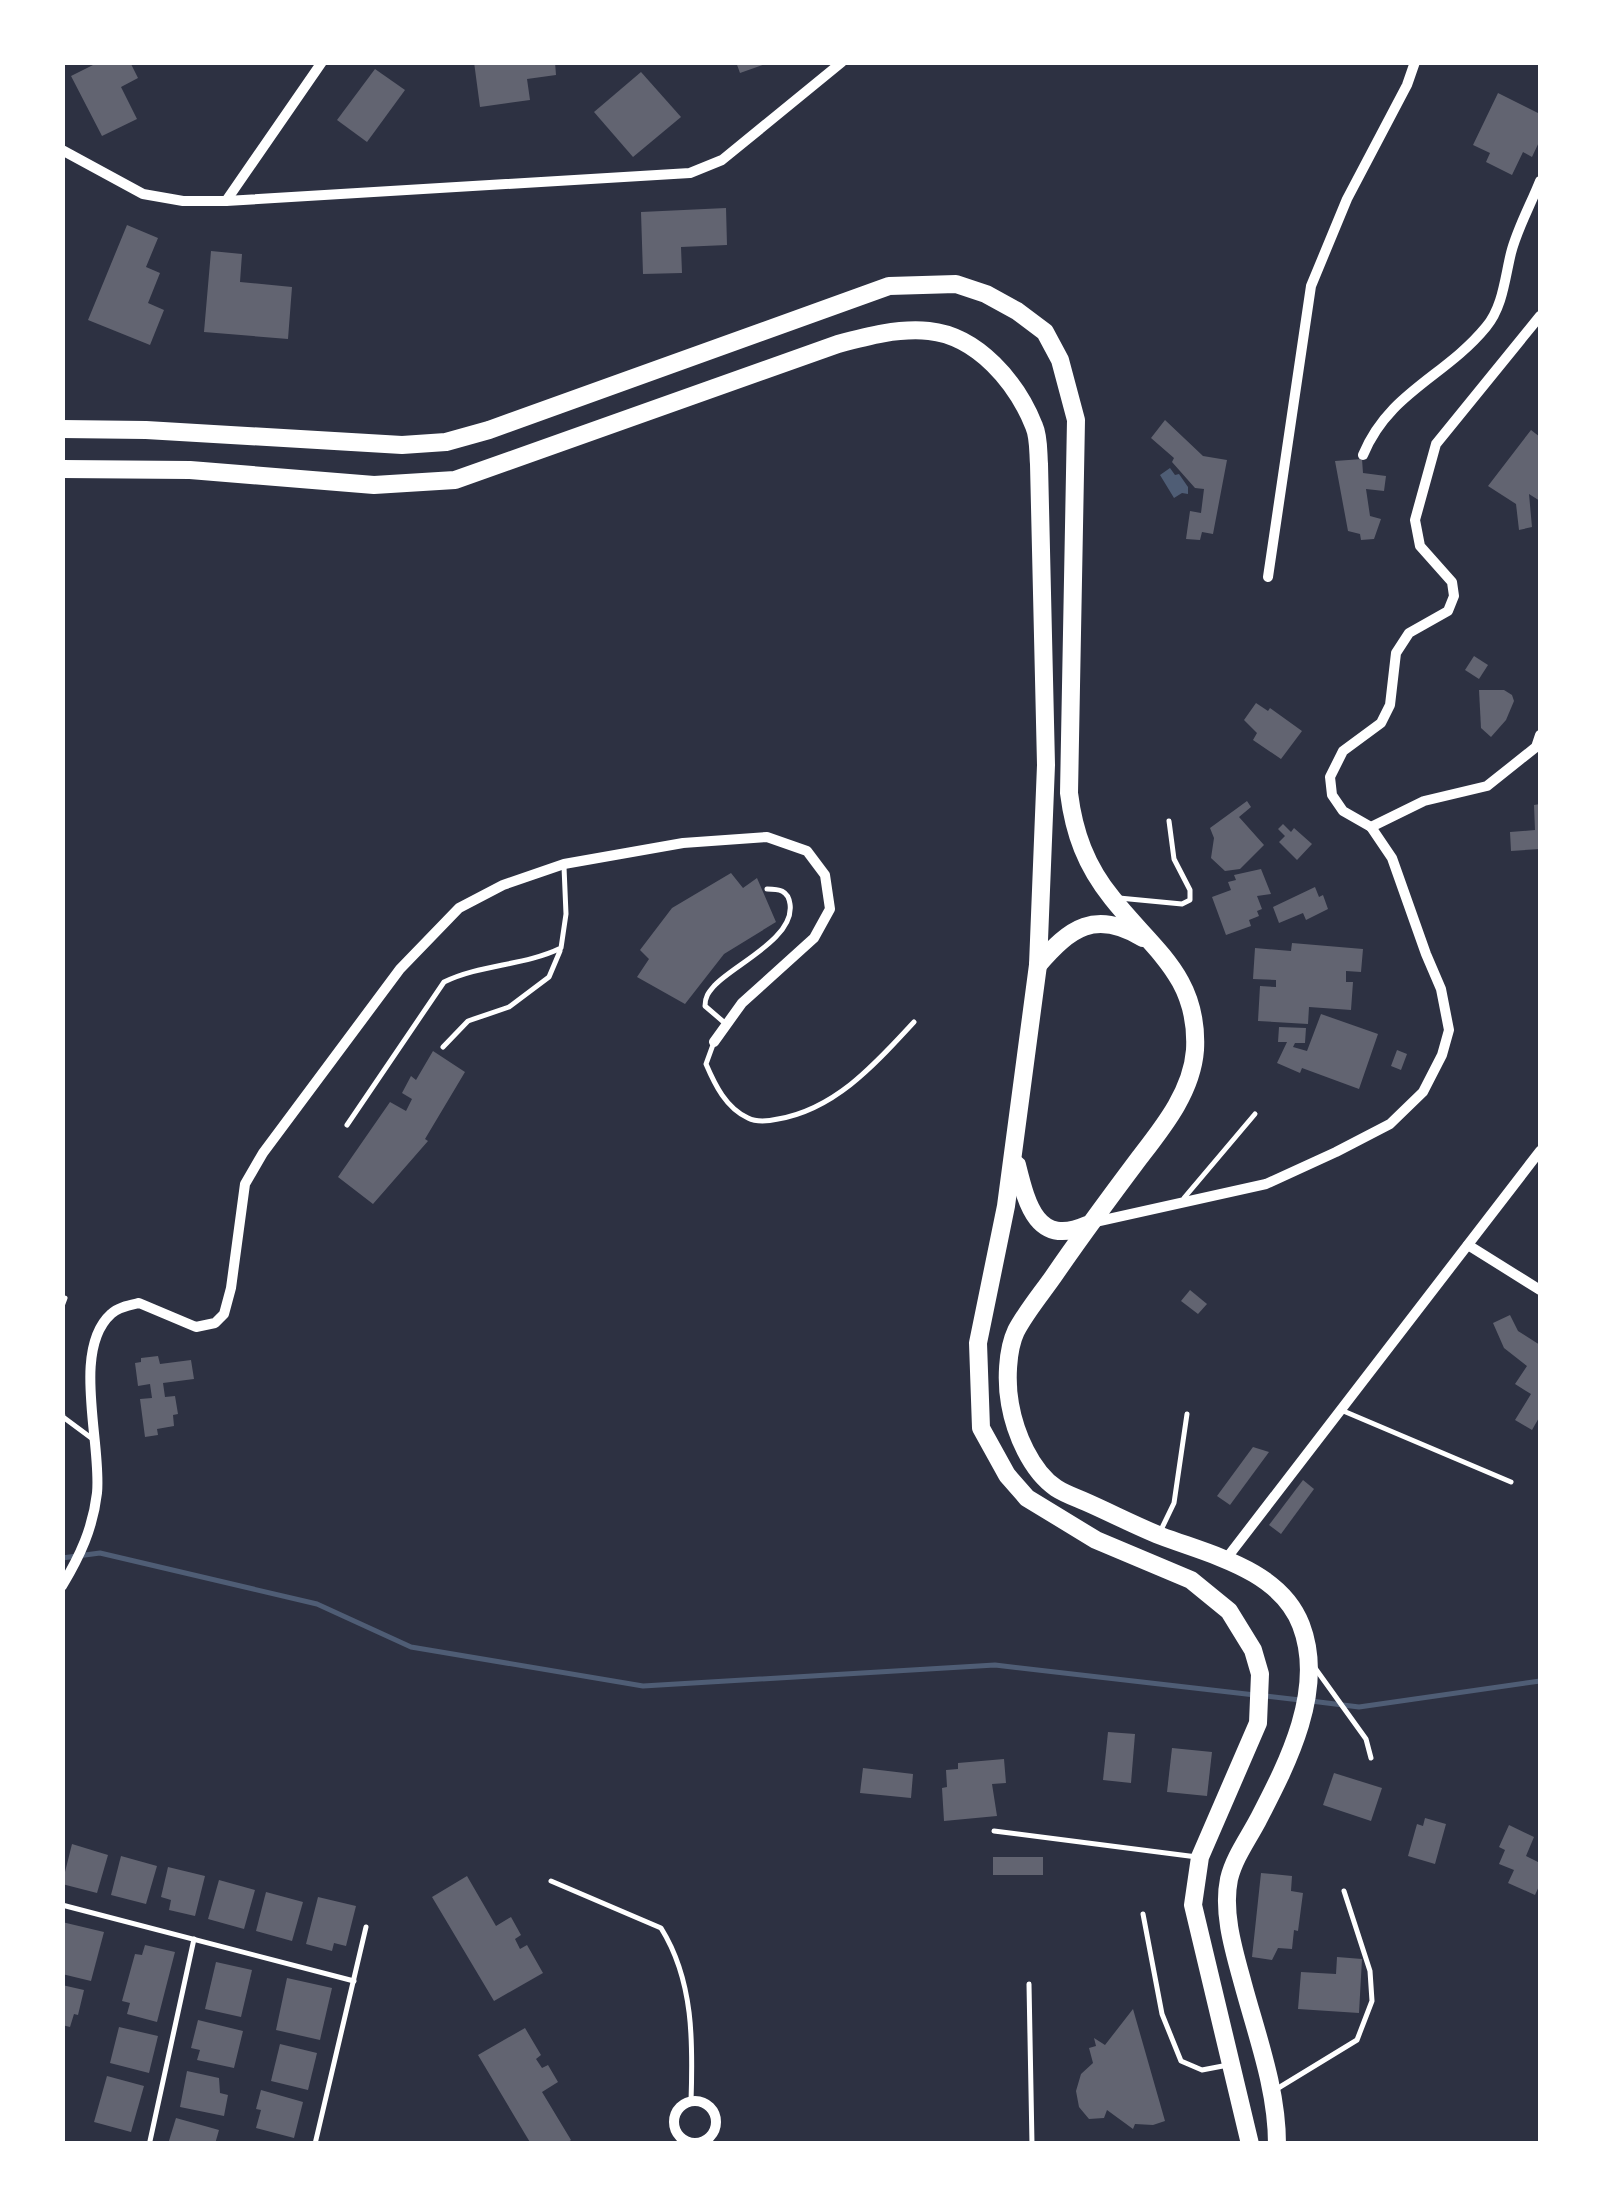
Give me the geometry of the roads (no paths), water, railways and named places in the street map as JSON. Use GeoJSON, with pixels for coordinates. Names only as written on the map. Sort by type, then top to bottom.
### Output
{"type":"FeatureCollection","features":[{"type":"Feature","properties":{"kind":"main road"},"geometry":{"type":"LineString","coordinates":[[62,429],[146,430],[354,444],[446,442],[889,286],[956,284],[986,294],[1044,332],[1060,360],[1076,420],[1069,793],[1076,836],[1112,897],[1179,975],[1196,1023],[1192,1066],[1181,1096],[1014,1334],[1008,1372],[1010,1403],[1019,1436],[1030,1457],[1056,1488],[1158,1534],[1226,1559],[1271,1585],[1291,1605],[1302,1628],[1308,1658],[1304,1714],[1230,1878],[1228,1912],[1232,1944],[1272,2091],[1278,2144]]}},
{"type":"Feature","properties":{"kind":"main road"},"geometry":{"type":"LineString","coordinates":[[62,469],[190,470],[374,485],[455,480],[838,344],[880,333],[934,331],[982,354],[1003,374],[1036,429],[1046,766],[1038,965],[1014,1155],[978,1342],[981,1428],[1007,1475],[1027,1498],[1096,1540],[1190,1580],[1212,1595],[1242,1628],[1253,1650],[1260,1674],[1258,1723],[1194,1878],[1196,1924],[1234,2064],[1250,2144]]}},
{"type":"Feature","properties":{"kind":"main road"},"geometry":{"type":"LineString","coordinates":[[1038,965],[1062,937],[1081,925],[1107,924],[1160,949]]}},
{"type":"Feature","properties":{"kind":"main road"},"geometry":{"type":"LineString","coordinates":[[1014,1155],[1026,1203],[1037,1220],[1052,1230],[1070,1232],[1089,1224]]}},
{"type":"Feature","properties":{"kind":"street"},"geometry":{"type":"LineString","coordinates":[[226,202],[322,62]]}},
{"type":"Feature","properties":{"kind":"street"},"geometry":{"type":"LineString","coordinates":[[62,150],[143,194],[183,201],[226,202],[690,173],[722,160],[842,62]]}},
{"type":"Feature","properties":{"kind":"street"},"geometry":{"type":"LineString","coordinates":[[1268,578],[1311,286],[1348,198],[1415,62]]}},
{"type":"Feature","properties":{"kind":"street"},"geometry":{"type":"LineString","coordinates":[[1363,455],[1372,432],[1398,401],[1440,371],[1488,324],[1506,283],[1511,251],[1540,181]]}},
{"type":"Feature","properties":{"kind":"street"},"geometry":{"type":"LineString","coordinates":[[1089,1224],[1266,1184],[1390,1124],[1423,1092],[1436,1067],[1450,1030],[1441,989],[1392,858],[1372,827],[1342,811],[1332,794],[1330,777],[1343,751],[1381,724],[1390,705],[1396,653],[1409,633],[1448,611],[1454,596],[1452,582],[1420,546],[1415,520],[1436,444],[1540,316]]}},
{"type":"Feature","properties":{"kind":"street"},"geometry":{"type":"LineString","coordinates":[[1372,827],[1424,801],[1486,786],[1536,747],[1540,735]]}},
{"type":"Feature","properties":{"kind":"street"},"geometry":{"type":"LineString","coordinates":[[62,1586],[86,1546],[97,1492],[90,1365],[98,1331],[112,1312],[140,1303],[196,1327],[215,1322],[224,1314],[245,1184],[400,969],[459,908],[503,885],[564,864],[684,843],[767,836],[807,851],[826,875],[830,909],[814,938],[742,1003],[714,1042]]}},
{"type":"Feature","properties":{"kind":"street"},"geometry":{"type":"LineString","coordinates":[[1226,1559],[1540,1151]]}},
{"type":"Feature","properties":{"kind":"street"},"geometry":{"type":"LineString","coordinates":[[1468,1245],[1540,1290]]}},
{"type":"Feature","properties":{"kind":"street"},"geometry":{"type":"LineString","coordinates":[[691,2102],[711,2108],[716,2122],[706,2140],[692,2143],[680,2136],[675,2123],[679,2110],[691,2102]]}},
{"type":"Feature","properties":{"kind":"lane"},"geometry":{"type":"LineString","coordinates":[[1112,897],[1182,904],[1190,900],[1190,890],[1174,859],[1169,821]]}},
{"type":"Feature","properties":{"kind":"lane"},"geometry":{"type":"LineString","coordinates":[[443,1047],[468,1022],[509,1007],[549,977],[561,948],[566,914],[564,864]]}},
{"type":"Feature","properties":{"kind":"lane"},"geometry":{"type":"LineString","coordinates":[[726,1024],[705,1006],[705,997],[717,982],[781,931],[790,918],[788,894],[780,889],[766,889]]}},
{"type":"Feature","properties":{"kind":"lane"},"geometry":{"type":"LineString","coordinates":[[346,1125],[444,982],[460,974],[542,957],[561,948]]}},
{"type":"Feature","properties":{"kind":"lane"},"geometry":{"type":"LineString","coordinates":[[714,1042],[706,1064],[718,1091],[749,1120],[767,1121],[794,1116],[864,1076],[914,1022]]}},
{"type":"Feature","properties":{"kind":"lane"},"geometry":{"type":"LineString","coordinates":[[1182,1201],[1255,1114]]}},
{"type":"Feature","properties":{"kind":"lane"},"geometry":{"type":"LineString","coordinates":[[62,1306],[65,1298]]}},
{"type":"Feature","properties":{"kind":"lane"},"geometry":{"type":"LineString","coordinates":[[62,1410],[64,1417],[96,1442]]}},
{"type":"Feature","properties":{"kind":"lane"},"geometry":{"type":"LineString","coordinates":[[1342,1410],[1511,1482]]}},
{"type":"Feature","properties":{"kind":"lane"},"geometry":{"type":"LineString","coordinates":[[1158,1534],[1174,1503],[1187,1414]]}},
{"type":"Feature","properties":{"kind":"lane"},"geometry":{"type":"LineString","coordinates":[[1308,1658],[1366,1739],[1371,1758]]}},
{"type":"Feature","properties":{"kind":"lane"},"geometry":{"type":"LineString","coordinates":[[994,1832],[1200,1858]]}},
{"type":"Feature","properties":{"kind":"lane"},"geometry":{"type":"LineString","coordinates":[[551,1881],[662,1928],[691,2014],[691,2102]]}},
{"type":"Feature","properties":{"kind":"lane"},"geometry":{"type":"LineString","coordinates":[[1272,2091],[1356,2040],[1372,2001],[1370,1972],[1344,1891]]}},
{"type":"Feature","properties":{"kind":"lane"},"geometry":{"type":"LineString","coordinates":[[62,1904],[354,1982]]}},
{"type":"Feature","properties":{"kind":"lane"},"geometry":{"type":"LineString","coordinates":[[1144,1914],[1162,2014],[1181,2061],[1202,2070],[1234,2064]]}},
{"type":"Feature","properties":{"kind":"lane"},"geometry":{"type":"LineString","coordinates":[[315,2144],[366,1927]]}},
{"type":"Feature","properties":{"kind":"lane"},"geometry":{"type":"LineString","coordinates":[[150,2140],[194,1939]]}},
{"type":"Feature","properties":{"kind":"lane"},"geometry":{"type":"LineString","coordinates":[[1029,1984],[1032,2144]]}},
{"type":"Feature","properties":{"kind":"water"},"geometry":{"type":"Polygon","coordinates":[[[1170,468],[1188,487],[1188,494],[1174,498],[1160,475],[1170,468]]]}},
{"type":"Feature","properties":{"kind":"waterway"},"geometry":{"type":"LineString","coordinates":[[62,1558],[100,1553],[317,1604],[411,1647],[643,1686],[995,1665],[1255,1695]]}},
{"type":"Feature","properties":{"kind":"waterway"},"geometry":{"type":"LineString","coordinates":[[1311,1701],[1359,1707],[1540,1681]]}},
{"type":"Feature","properties":{"kind":"waterway"},"geometry":{"type":"LineString","coordinates":[[1266,1696],[1300,1700]]}}]}
